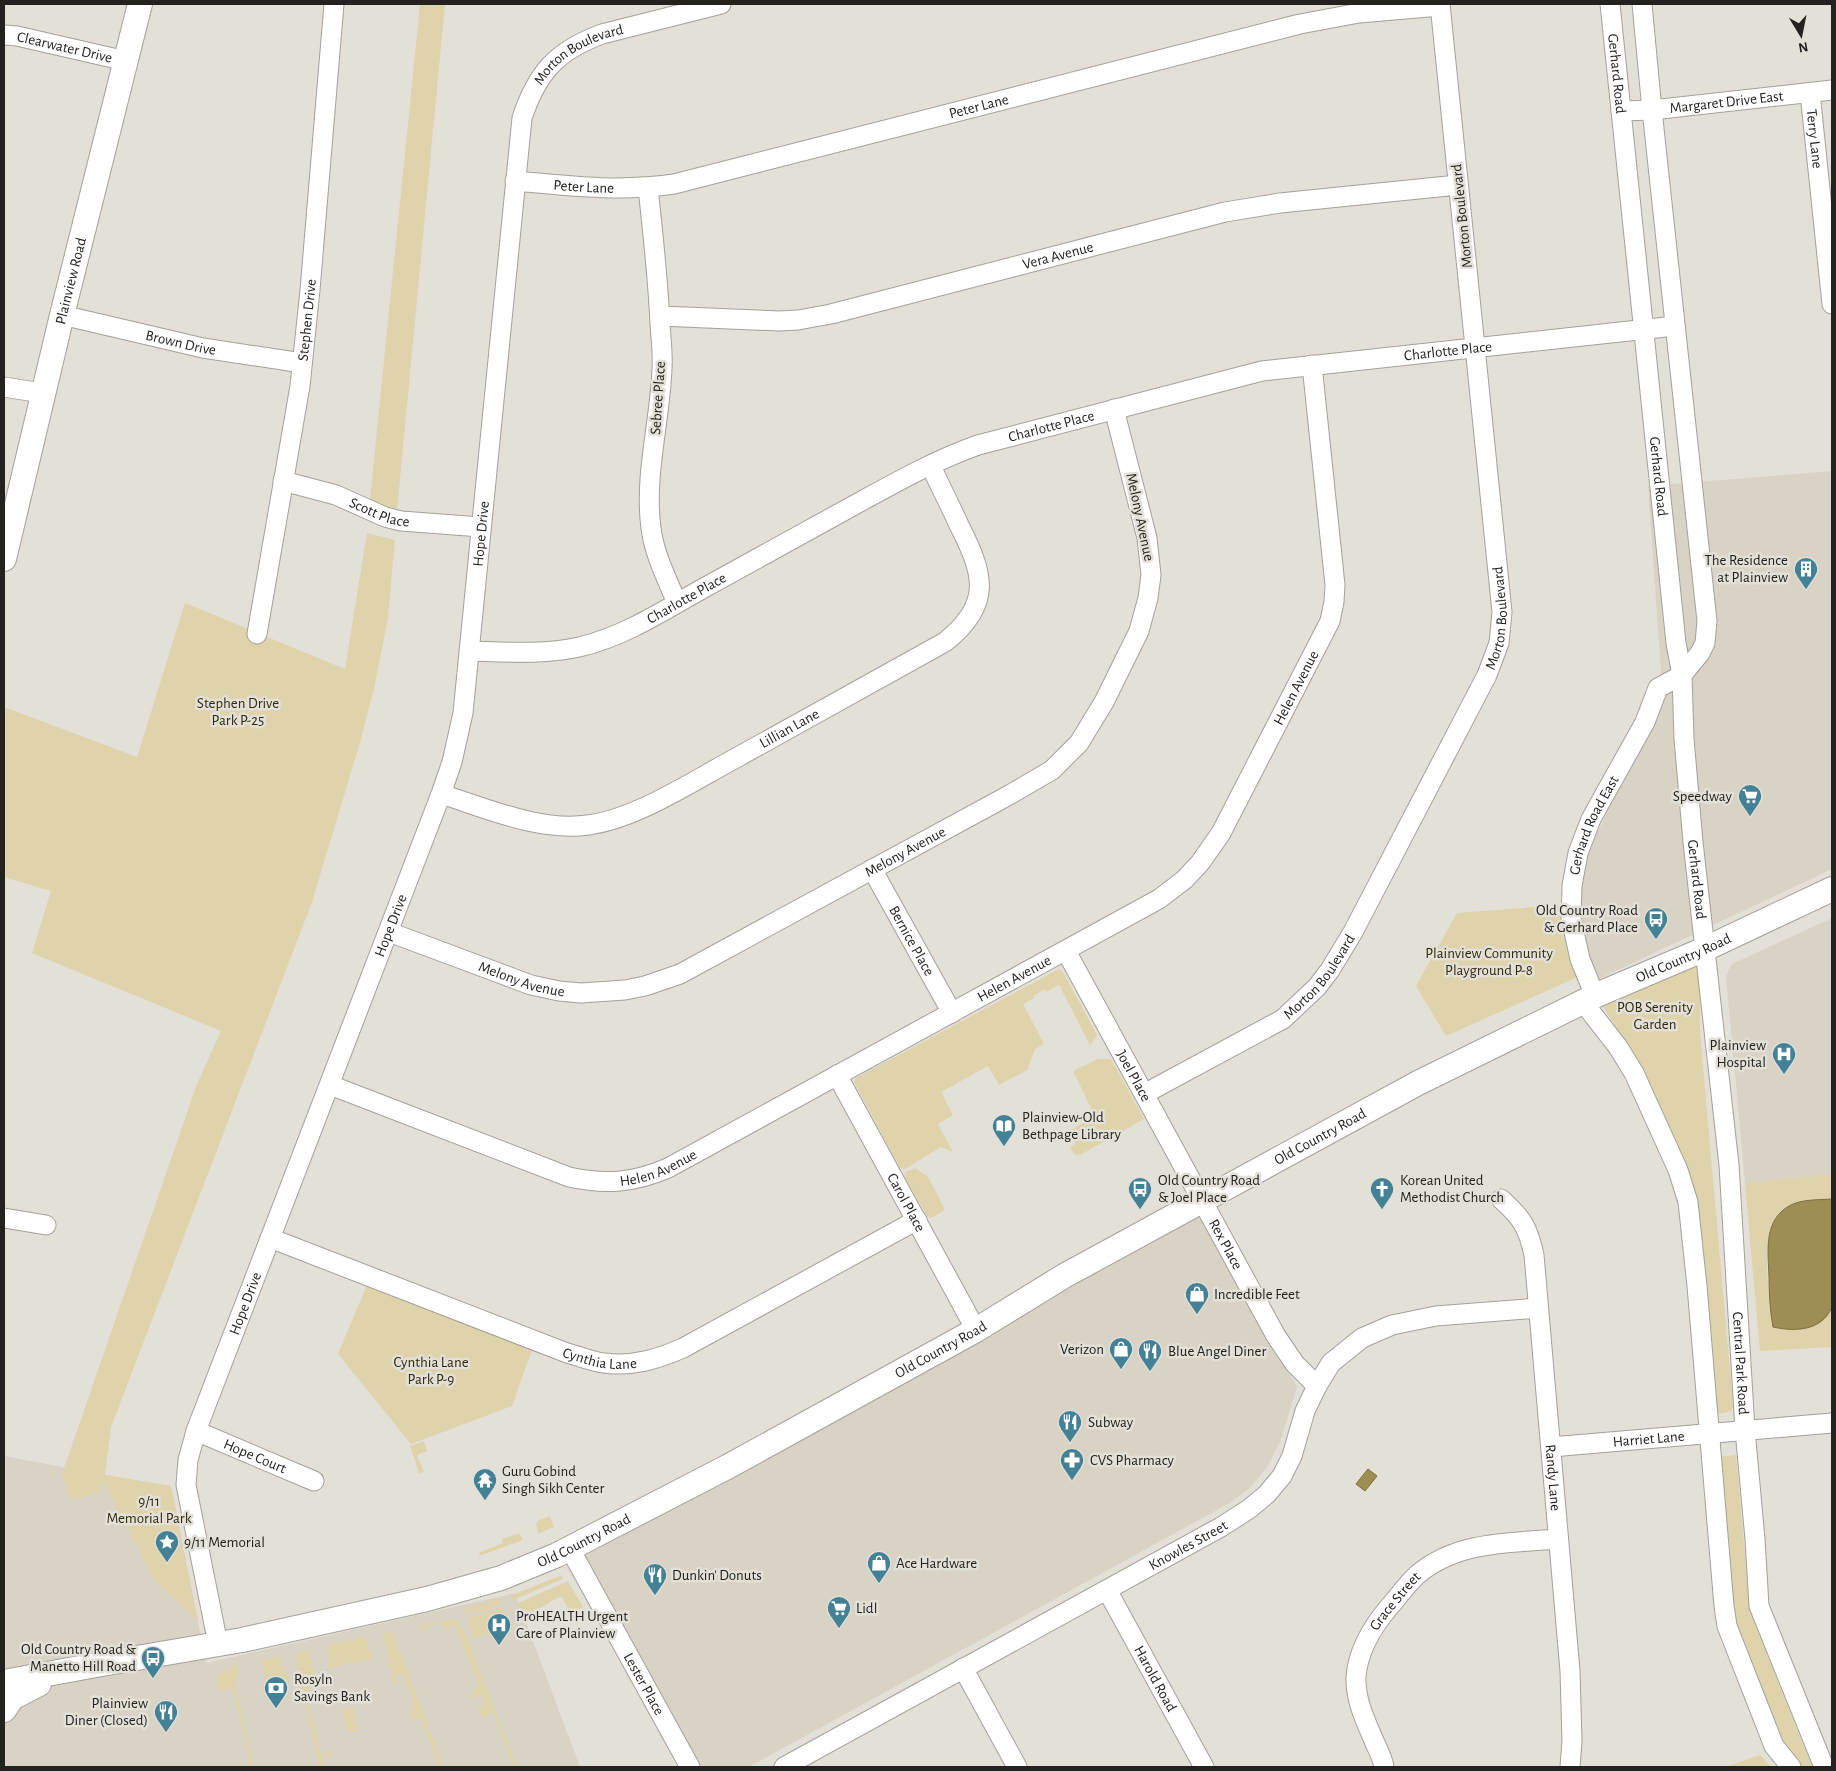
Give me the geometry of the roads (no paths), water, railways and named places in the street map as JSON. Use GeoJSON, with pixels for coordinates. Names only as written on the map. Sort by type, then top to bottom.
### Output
{"type":"FeatureCollection","features":[{"type":"Feature","properties":{"kind":"main road","name":"Plainview Road"},"geometry":{"type":"LineString","coordinates":[[5,549],[140,4]]}},
{"type":"Feature","properties":{"kind":"main road","name":"Old Country Road"},"geometry":{"type":"LineString","coordinates":[[4,1682],[218,1644],[452,1593],[501,1578],[570,1549],[729,1466],[976,1330],[1064,1276],[1418,1082],[1589,999],[1705,949],[1832,889]]}},
{"type":"Feature","properties":{"kind":"main road"},"geometry":{"type":"LineString","coordinates":[[4,1710],[12,1698],[67,1670]]}},
{"type":"Feature","properties":{"kind":"street","name":"Stephen Drive"},"geometry":{"type":"LineString","coordinates":[[257,634],[300,386],[334,4]]}},
{"type":"Feature","properties":{"kind":"street","name":"Morton Boulevard"},"geometry":{"type":"LineString","coordinates":[[515,180],[522,118],[530,94],[544,71],[556,58],[584,41],[602,34],[721,4]]}},
{"type":"Feature","properties":{"kind":"street","name":"Gerhard Road"},"geometry":{"type":"LineString","coordinates":[[1610,4],[1642,329],[1676,643],[1682,675],[1684,738],[1705,949]]}},
{"type":"Feature","properties":{"kind":"street"},"geometry":{"type":"LineString","coordinates":[[1642,4],[1707,621],[1705,643],[1700,653],[1682,675]]}},
{"type":"Feature","properties":{"kind":"street","name":"Morton Boulevard"},"geometry":{"type":"LineString","coordinates":[[1144,1094],[1283,1019],[1317,987],[1330,970],[1353,932],[1487,675],[1499,643],[1502,612],[1440,5]]}},
{"type":"Feature","properties":{"kind":"street","name":"Peter Lane"},"geometry":{"type":"LineString","coordinates":[[515,180],[605,189],[648,188],[702,178],[1300,24],[1359,13],[1440,5]]}},
{"type":"Feature","properties":{"kind":"street","name":"Clearwater Drive"},"geometry":{"type":"LineString","coordinates":[[4,35],[17,36],[126,61]]}},
{"type":"Feature","properties":{"kind":"street","name":"Margaret Drive East"},"geometry":{"type":"LineString","coordinates":[[1622,111],[1652,110],[1832,90]]}},
{"type":"Feature","properties":{"kind":"street","name":"Terry Lane"},"geometry":{"type":"LineString","coordinates":[[1810,93],[1832,304]]}},
{"type":"Feature","properties":{"kind":"street","name":"Hope Drive"},"geometry":{"type":"LineString","coordinates":[[218,1644],[186,1485],[188,1460],[196,1431],[389,932],[452,762],[463,713],[515,180]]}},
{"type":"Feature","properties":{"kind":"street","name":"Vera Avenue"},"geometry":{"type":"LineString","coordinates":[[660,316],[779,322],[798,320],[831,314],[1225,212],[1280,203],[1458,185]]}},
{"type":"Feature","properties":{"kind":"street","name":"Sebree Place"},"geometry":{"type":"LineString","coordinates":[[648,188],[660,298],[662,368],[657,433],[650,476],[651,529],[656,552],[677,603]]}},
{"type":"Feature","properties":{"kind":"street","name":"Brown Drive"},"geometry":{"type":"LineString","coordinates":[[62,314],[203,348],[302,363]]}},
{"type":"Feature","properties":{"kind":"street","name":"Charlotte Place"},"geometry":{"type":"LineString","coordinates":[[469,651],[526,653],[553,651],[579,646],[626,630],[900,480],[953,454],[978,445],[1262,371],[1675,326]]}},
{"type":"Feature","properties":{"kind":"street","name":"Helen Avenue"},"geometry":{"type":"LineString","coordinates":[[330,1085],[569,1176],[591,1181],[618,1182],[648,1176],[668,1168],[1159,899],[1184,880],[1200,863],[1221,833],[1330,621],[1335,586],[1312,365]]}},
{"type":"Feature","properties":{"kind":"street"},"geometry":{"type":"LineString","coordinates":[[4,387],[42,394]]}},
{"type":"Feature","properties":{"kind":"street","name":"Melony Avenue"},"geometry":{"type":"LineString","coordinates":[[389,932],[531,985],[558,991],[581,993],[625,990],[645,986],[680,974],[1052,770],[1079,743],[1104,702],[1139,631],[1148,598],[1151,575],[1147,538],[1114,409]]}},
{"type":"Feature","properties":{"kind":"street","name":"Lillian Lane"},"geometry":{"type":"LineString","coordinates":[[441,794],[531,822],[548,825],[588,826],[620,818],[704,776],[945,642],[960,630],[971,617],[979,597],[980,576],[973,553],[931,466]]}},
{"type":"Feature","properties":{"kind":"street","name":"Scott Place"},"geometry":{"type":"LineString","coordinates":[[283,481],[336,495],[385,517],[481,527]]}},
{"type":"Feature","properties":{"kind":"street","name":"Gerhard Road East"},"geometry":{"type":"LineString","coordinates":[[1589,999],[1571,918],[1572,886],[1578,853],[1592,819],[1645,722],[1658,688],[1682,675]]}},
{"type":"Feature","properties":{"kind":"street","name":"Bernice Place"},"geometry":{"type":"LineString","coordinates":[[872,869],[952,1012]]}},
{"type":"Feature","properties":{"kind":"street","name":"Central Park Road"},"geometry":{"type":"LineString","coordinates":[[1705,949],[1728,1164],[1745,1430],[1760,1606],[1824,1767]]}},
{"type":"Feature","properties":{"kind":"street","name":"Joel Place"},"geometry":{"type":"LineString","coordinates":[[1066,951],[1202,1200]]}},
{"type":"Feature","properties":{"kind":"street"},"geometry":{"type":"LineString","coordinates":[[1589,999],[1634,1073],[1678,1170],[1688,1202],[1727,1626],[1774,1746],[1791,1767]]}},
{"type":"Feature","properties":{"kind":"street","name":"Carol Place"},"geometry":{"type":"LineString","coordinates":[[837,1075],[976,1330]]}},
{"type":"Feature","properties":{"kind":"street","name":"Randy Lane"},"geometry":{"type":"LineString","coordinates":[[1501,1199],[1519,1215],[1530,1235],[1534,1255],[1570,1672],[1572,1741],[1570,1767]]}},
{"type":"Feature","properties":{"kind":"street","name":"Rex Place"},"geometry":{"type":"LineString","coordinates":[[1202,1200],[1276,1336],[1295,1364],[1317,1386]]}},
{"type":"Feature","properties":{"kind":"street"},"geometry":{"type":"LineString","coordinates":[[4,1218],[46,1225]]}},
{"type":"Feature","properties":{"kind":"street","name":"Cynthia Lane"},"geometry":{"type":"LineString","coordinates":[[270,1238],[567,1353],[603,1363],[630,1364],[663,1357],[683,1348],[916,1220]]}},
{"type":"Feature","properties":{"kind":"street","name":"Knowles Street"},"geometry":{"type":"LineString","coordinates":[[784,1767],[1221,1527],[1249,1509],[1268,1494],[1282,1476],[1292,1456],[1305,1411],[1317,1386],[1332,1363],[1362,1338],[1392,1325],[1436,1316],[1538,1308]]}},
{"type":"Feature","properties":{"kind":"street","name":"Harriet Lane"},"geometry":{"type":"LineString","coordinates":[[1551,1447],[1832,1423]]}},
{"type":"Feature","properties":{"kind":"street","name":"Hope Court"},"geometry":{"type":"LineString","coordinates":[[196,1431],[314,1481]]}},
{"type":"Feature","properties":{"kind":"street","name":"Grace Street"},"geometry":{"type":"LineString","coordinates":[[1384,1767],[1363,1716],[1356,1677],[1361,1653],[1368,1635],[1382,1616],[1416,1576],[1428,1566],[1450,1554],[1467,1548],[1493,1544],[1558,1539]]}},
{"type":"Feature","properties":{"kind":"street","name":"Lester Place"},"geometry":{"type":"LineString","coordinates":[[570,1549],[690,1767]]}},
{"type":"Feature","properties":{"kind":"street","name":"Harold Road"},"geometry":{"type":"LineString","coordinates":[[1107,1590],[1204,1767]]}},
{"type":"Feature","properties":{"kind":"street"},"geometry":{"type":"LineString","coordinates":[[963,1668],[1017,1767]]}},
{"type":"Feature","properties":{"kind":"place","name":"The Residence at Plainview"},"geometry":{"type":"Point","coordinates":[1806,590]}},
{"type":"Feature","properties":{"kind":"place","name":"Speedway"},"geometry":{"type":"Point","coordinates":[1750,817]}},
{"type":"Feature","properties":{"kind":"place","name":"Old Country Road & Gerhard Place"},"geometry":{"type":"Point","coordinates":[1656,940]}},
{"type":"Feature","properties":{"kind":"place","name":"Plainview Hospital"},"geometry":{"type":"Point","coordinates":[1784,1075]}},
{"type":"Feature","properties":{"kind":"place","name":"Plainview-Old Bethpage Library"},"geometry":{"type":"Point","coordinates":[1004,1147]}},
{"type":"Feature","properties":{"kind":"place","name":"Old Country Road & Joel Place"},"geometry":{"type":"Point","coordinates":[1140,1210]}},
{"type":"Feature","properties":{"kind":"place","name":"Korean United Methodist Church"},"geometry":{"type":"Point","coordinates":[1382,1210]}},
{"type":"Feature","properties":{"kind":"place","name":"Incredible Feet"},"geometry":{"type":"Point","coordinates":[1197,1315]}},
{"type":"Feature","properties":{"kind":"place","name":"Verizon"},"geometry":{"type":"Point","coordinates":[1121,1370]}},
{"type":"Feature","properties":{"kind":"place","name":"Blue Angel Diner"},"geometry":{"type":"Point","coordinates":[1150,1372]}},
{"type":"Feature","properties":{"kind":"place","name":"Subway"},"geometry":{"type":"Point","coordinates":[1070,1443]}},
{"type":"Feature","properties":{"kind":"place","name":"CVS Pharmacy"},"geometry":{"type":"Point","coordinates":[1072,1481]}},
{"type":"Feature","properties":{"kind":"place","name":"Guru Gobind Singh Sikh Center"},"geometry":{"type":"Point","coordinates":[485,1501]}},
{"type":"Feature","properties":{"kind":"place","name":"9/11 Memorial"},"geometry":{"type":"Point","coordinates":[167,1563]}},
{"type":"Feature","properties":{"kind":"place","name":"Ace Hardware"},"geometry":{"type":"Point","coordinates":[879,1584]}},
{"type":"Feature","properties":{"kind":"place","name":"Dunkin' Donuts"},"geometry":{"type":"Point","coordinates":[655,1596]}},
{"type":"Feature","properties":{"kind":"place","name":"Lidl"},"geometry":{"type":"Point","coordinates":[839,1629]}},
{"type":"Feature","properties":{"kind":"place","name":"ProHEALTH Urgent Care of Plainview"},"geometry":{"type":"Point","coordinates":[499,1646]}},
{"type":"Feature","properties":{"kind":"place","name":"Old Country Road & Manetto Hill Road"},"geometry":{"type":"Point","coordinates":[153,1679]}},
{"type":"Feature","properties":{"kind":"place","name":"Rosyln Savings Bank"},"geometry":{"type":"Point","coordinates":[276,1709]}},
{"type":"Feature","properties":{"kind":"place","name":"Plainview Diner (Closed)"},"geometry":{"type":"Point","coordinates":[166,1733]}},
{"type":"Feature","properties":{"kind":"park label","name":"Stephen Drive Park P-25"},"geometry":{"type":"Point","coordinates":[238,712]}},
{"type":"Feature","properties":{"kind":"park label","name":"Plainview Community Playground P-8"},"geometry":{"type":"Point","coordinates":[1489,962]}},
{"type":"Feature","properties":{"kind":"park label","name":"POB Serenity Garden"},"geometry":{"type":"Point","coordinates":[1655,1016]}},
{"type":"Feature","properties":{"kind":"park label","name":"Cynthia Lane Park P-9"},"geometry":{"type":"Point","coordinates":[431,1370]}},
{"type":"Feature","properties":{"kind":"park label","name":"9/11 Memorial Park"},"geometry":{"type":"Point","coordinates":[149,1510]}}]}
